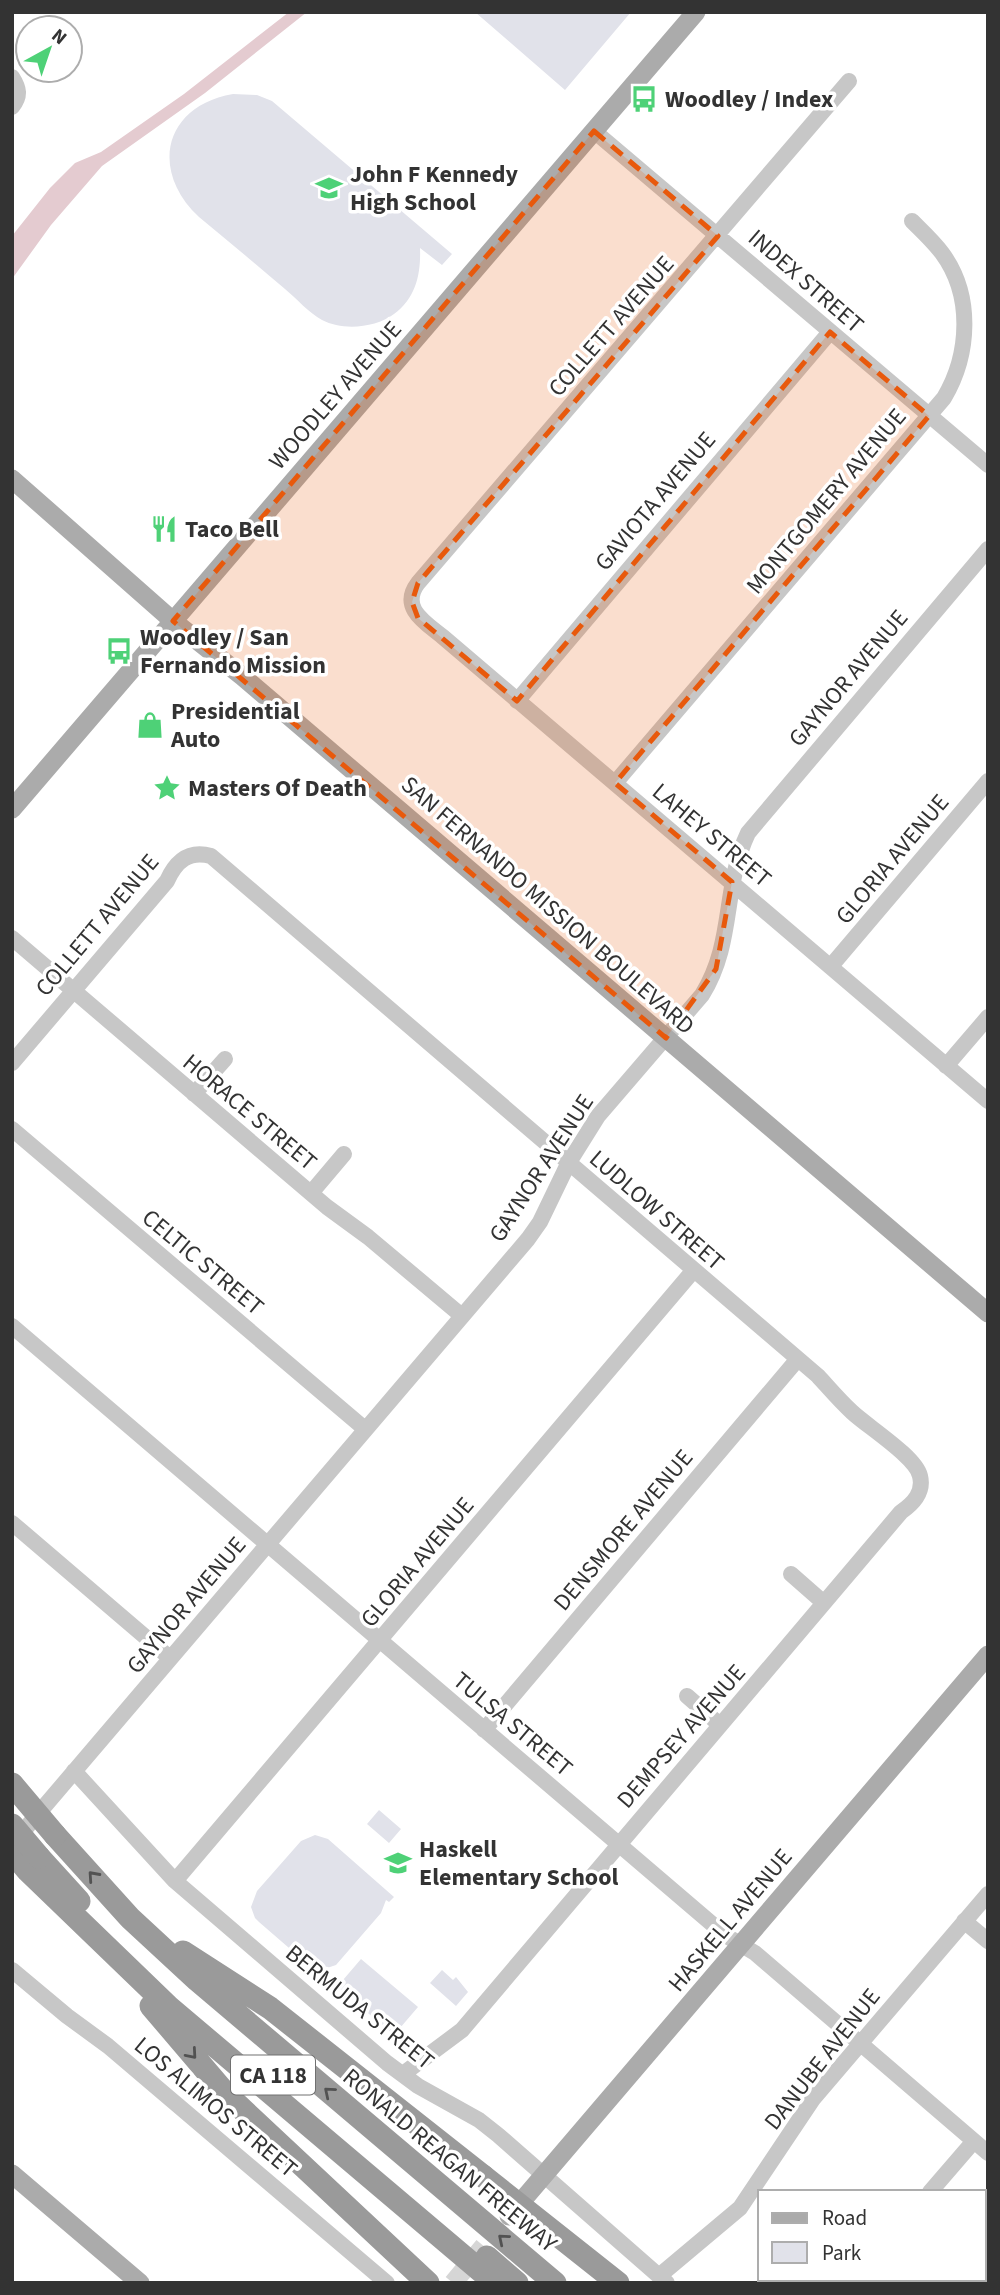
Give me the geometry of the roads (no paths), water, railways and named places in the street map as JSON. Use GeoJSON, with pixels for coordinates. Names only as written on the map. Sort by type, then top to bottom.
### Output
{"type":"FeatureCollection","features":[{"type":"Feature","properties":{"kind":"highway","name":"RONALD REAGAN FREEWAY"},"geometry":{"type":"LineString","coordinates":[[12,1784],[130,1918],[208,1989],[555,2283]]}},
{"type":"Feature","properties":{"kind":"highway","name":"CA 118"},"geometry":{"type":"LineString","coordinates":[[12,1825],[34,1864],[68,1909],[169,2007],[495,2283]]}},
{"type":"Feature","properties":{"kind":"highway","name":"CA 118"},"geometry":{"type":"LineString","coordinates":[[12,1852],[34,1864],[183,1999],[517,2283]]}},
{"type":"Feature","properties":{"kind":"highway"},"geometry":{"type":"LineString","coordinates":[[68,1909],[226,2094],[428,2283]]}},
{"type":"Feature","properties":{"kind":"highway"},"geometry":{"type":"LineString","coordinates":[[130,1918],[270,2008],[618,2283]]}},
{"type":"Feature","properties":{"kind":"highway"},"geometry":{"type":"LineString","coordinates":[[336,2197],[444,2283]]}},
{"type":"Feature","properties":{"kind":"main road","name":"WOODLEY AVENUE"},"geometry":{"type":"LineString","coordinates":[[12,809],[696,12]]}},
{"type":"Feature","properties":{"kind":"main road","name":"SAN FERNANDO MISSION BOULEVARD"},"geometry":{"type":"LineString","coordinates":[[12,479],[173,621],[262,693],[988,1313]]}},
{"type":"Feature","properties":{"kind":"main road","name":"HASKELL AVENUE"},"geometry":{"type":"LineString","coordinates":[[509,2216],[988,1655]]}},
{"type":"Feature","properties":{"kind":"main road"},"geometry":{"type":"LineString","coordinates":[[12,2174],[140,2283]]}},
{"type":"Feature","properties":{"kind":"street","name":"COLLETT AVENUE"},"geometry":{"type":"LineString","coordinates":[[412,602],[412,594],[418,583],[849,81]]}},
{"type":"Feature","properties":{"kind":"street"},"geometry":{"type":"LineString","coordinates":[[12,107],[18,97],[16,84]]}},
{"type":"Feature","properties":{"kind":"street","name":"INDEX STREET"},"geometry":{"type":"LineString","coordinates":[[594,131],[988,466]]}},
{"type":"Feature","properties":{"kind":"street","name":"MONTGOMERY AVENUE"},"geometry":{"type":"LineString","coordinates":[[615,783],[929,416],[952,384],[959,363],[965,324],[960,289],[942,252],[912,221]]}},
{"type":"Feature","properties":{"kind":"street","name":"GAVIOTA AVENUE"},"geometry":{"type":"LineString","coordinates":[[517,701],[830,332]]}},
{"type":"Feature","properties":{"kind":"street","name":"GAYNOR AVENUE"},"geometry":{"type":"LineString","coordinates":[[12,1843],[528,1239],[540,1222],[568,1164],[598,1116],[702,995],[716,969],[723,946],[732,882],[741,848],[760,817],[988,549]]}},
{"type":"Feature","properties":{"kind":"street","name":"LAHEY STREET"},"geometry":{"type":"LineString","coordinates":[[412,602],[418,618],[988,1101]]}},
{"type":"Feature","properties":{"kind":"street","name":"GLORIA AVENUE"},"geometry":{"type":"LineString","coordinates":[[831,966],[988,781]]}},
{"type":"Feature","properties":{"kind":"street","name":"COLLETT AVENUE"},"geometry":{"type":"LineString","coordinates":[[12,1063],[167,881],[179,862],[195,854]]}},
{"type":"Feature","properties":{"kind":"street","name":"LUDLOW STREET"},"geometry":{"type":"LineString","coordinates":[[195,854],[211,856],[818,1376],[851,1411],[911,1460],[921,1478]]}},
{"type":"Feature","properties":{"kind":"street","name":"HORACE STREET"},"geometry":{"type":"LineString","coordinates":[[12,938],[311,1193],[462,1316]]}},
{"type":"Feature","properties":{"kind":"street"},"geometry":{"type":"LineString","coordinates":[[946,1066],[988,1017]]}},
{"type":"Feature","properties":{"kind":"street"},"geometry":{"type":"LineString","coordinates":[[194,1094],[225,1059]]}},
{"type":"Feature","properties":{"kind":"street","name":"CELTIC STREET"},"geometry":{"type":"LineString","coordinates":[[12,1129],[365,1429]]}},
{"type":"Feature","properties":{"kind":"street"},"geometry":{"type":"LineString","coordinates":[[311,1193],[344,1154]]}},
{"type":"Feature","properties":{"kind":"street","name":"GLORIA AVENUE"},"geometry":{"type":"LineString","coordinates":[[175,1881],[693,1271]]}},
{"type":"Feature","properties":{"kind":"street","name":"TULSA STREET"},"geometry":{"type":"LineString","coordinates":[[12,1326],[725,1935],[741,1944],[861,2043],[988,2153]]}},
{"type":"Feature","properties":{"kind":"street","name":"DENSMORE AVENUE"},"geometry":{"type":"LineString","coordinates":[[484,1730],[797,1360]]}},
{"type":"Feature","properties":{"kind":"street","name":"DEMPSEY AVENUE"},"geometry":{"type":"LineString","coordinates":[[403,2074],[462,2030],[901,1512],[912,1503],[919,1493],[921,1478]]}},
{"type":"Feature","properties":{"kind":"street"},"geometry":{"type":"LineString","coordinates":[[12,1523],[170,1658]]}},
{"type":"Feature","properties":{"kind":"street"},"geometry":{"type":"LineString","coordinates":[[791,1574],[824,1603]]}},
{"type":"Feature","properties":{"kind":"street"},"geometry":{"type":"LineString","coordinates":[[687,1696],[720,1725]]}},
{"type":"Feature","properties":{"kind":"street","name":"BERMUDA STREET"},"geometry":{"type":"LineString","coordinates":[[74,1771],[175,1881],[418,2086],[479,2120],[663,2279]]}},
{"type":"Feature","properties":{"kind":"street","name":"DANUBE AVENUE"},"geometry":{"type":"LineString","coordinates":[[663,2279],[740,2208],[795,2123],[988,1894]]}},
{"type":"Feature","properties":{"kind":"street"},"geometry":{"type":"LineString","coordinates":[[964,1921],[988,1941]]}},
{"type":"Feature","properties":{"kind":"street","name":"LOS ALIMOS STREET"},"geometry":{"type":"LineString","coordinates":[[12,1970],[108,2046],[387,2283]]}},
{"type":"Feature","properties":{"kind":"street"},"geometry":{"type":"LineString","coordinates":[[932,2190],[974,2141]]}},
{"type":"Feature","properties":{"kind":"tunnel"},"geometry":{"type":"LineString","coordinates":[[453,2283],[509,2216]]}},
{"type":"Feature","properties":{"kind":"place","name":"Woodley / Index"},"geometry":{"type":"Point","coordinates":[644,99]}},
{"type":"Feature","properties":{"kind":"place","name":"John F Kennedy High School"},"geometry":{"type":"Point","coordinates":[329,188]}},
{"type":"Feature","properties":{"kind":"place","name":"Taco Bell"},"geometry":{"type":"Point","coordinates":[164,529]}},
{"type":"Feature","properties":{"kind":"place","name":"Woodley / San Fernando Mission"},"geometry":{"type":"Point","coordinates":[119,651]}},
{"type":"Feature","properties":{"kind":"place","name":"Presidential Auto"},"geometry":{"type":"Point","coordinates":[150,725]}},
{"type":"Feature","properties":{"kind":"place","name":"Masters Of Death"},"geometry":{"type":"Point","coordinates":[167,788]}},
{"type":"Feature","properties":{"kind":"place","name":"Haskell Elementary School"},"geometry":{"type":"Point","coordinates":[398,1863]}}]}
